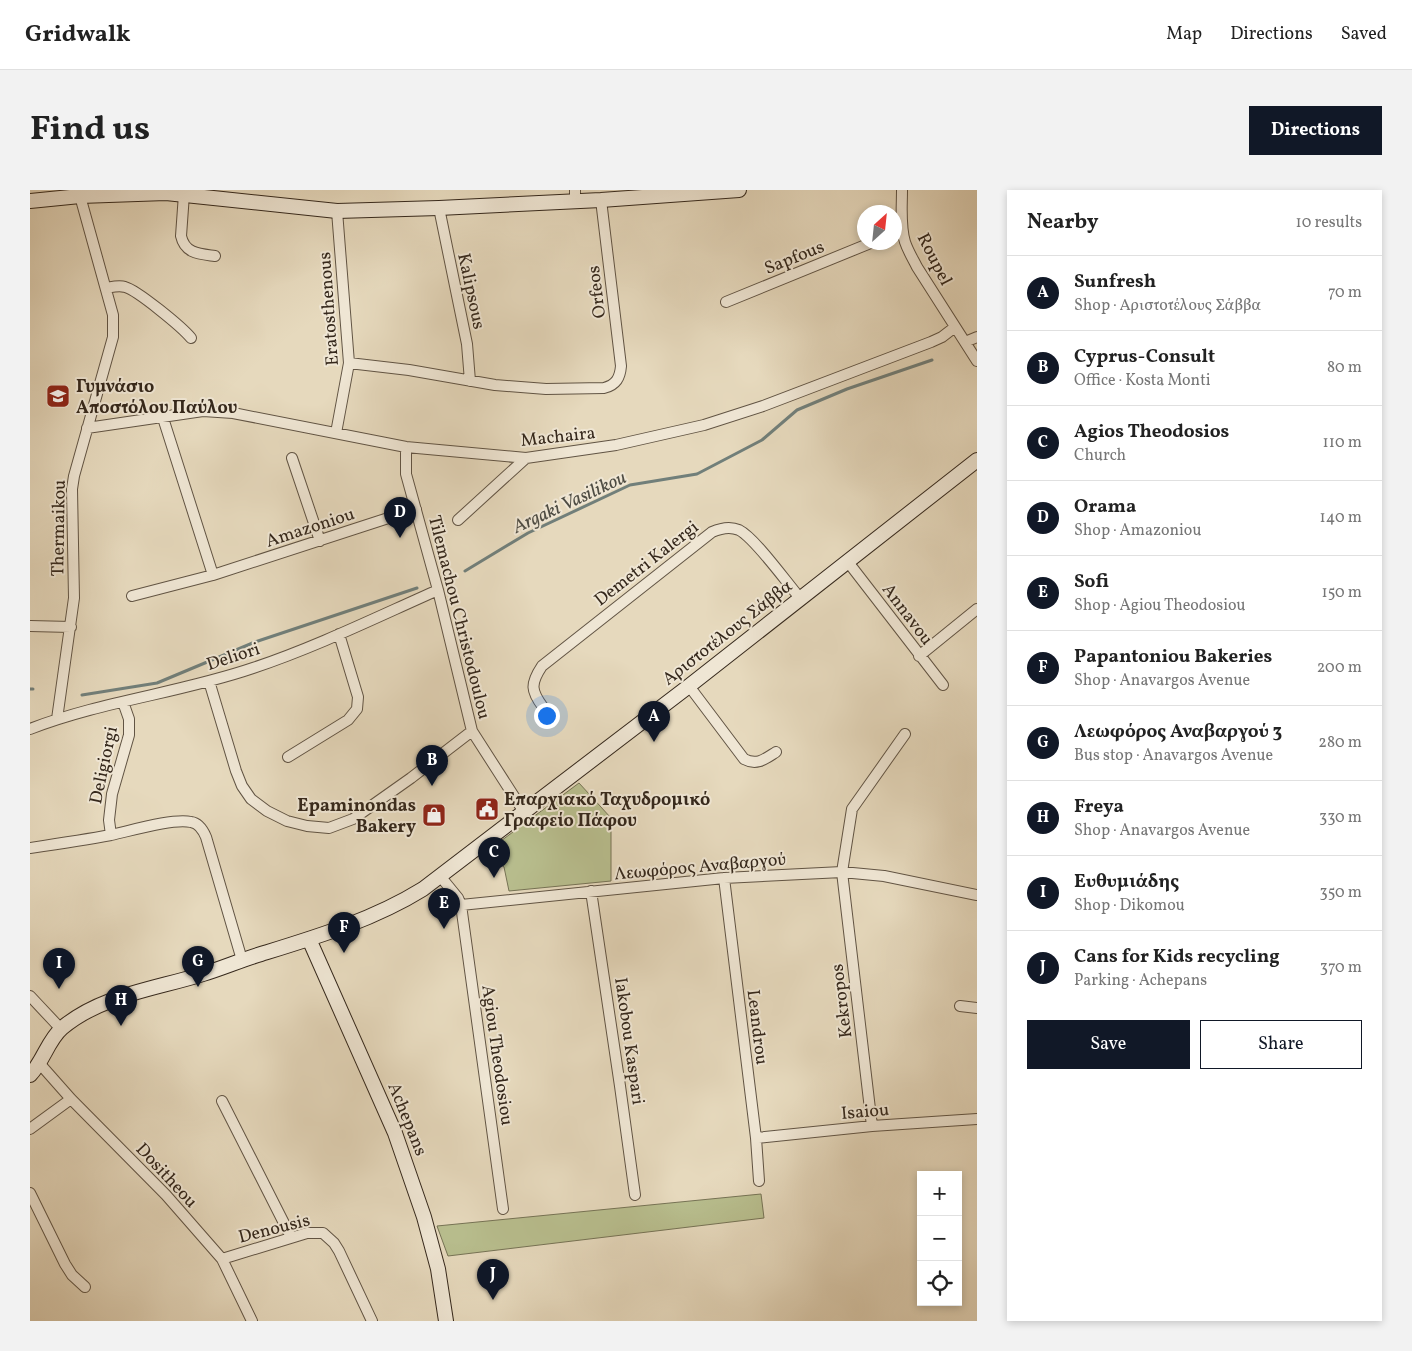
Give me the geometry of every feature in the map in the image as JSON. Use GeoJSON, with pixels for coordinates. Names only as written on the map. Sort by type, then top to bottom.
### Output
{"type":"FeatureCollection","features":[{"type":"Feature","properties":{"kind":"street"},"geometry":{"type":"LineString","coordinates":[[30,201],[144,193],[184,194],[337,211],[439,208],[575,196],[601,200],[739,190]]}},
{"type":"Feature","properties":{"kind":"street","name":"Roupel"},"geometry":{"type":"LineString","coordinates":[[901,205],[902,190]]}},
{"type":"Feature","properties":{"kind":"street"},"geometry":{"type":"LineString","coordinates":[[184,194],[182,242],[196,254],[215,256]]}},
{"type":"Feature","properties":{"kind":"street","name":"Thermaikou"},"geometry":{"type":"LineString","coordinates":[[57,719],[74,598],[72,489],[113,337],[113,315],[80,196]]}},
{"type":"Feature","properties":{"kind":"street","name":"Orfeos"},"geometry":{"type":"LineString","coordinates":[[470,381],[546,389],[604,388],[612,386],[618,380],[621,366],[601,200]]}},
{"type":"Feature","properties":{"kind":"street","name":"Kalipsous"},"geometry":{"type":"LineString","coordinates":[[439,208],[467,344],[470,381]]}},
{"type":"Feature","properties":{"kind":"street","name":"Eratosthenous"},"geometry":{"type":"LineString","coordinates":[[336,433],[349,363],[337,211]]}},
{"type":"Feature","properties":{"kind":"street","name":"Roupel"},"geometry":{"type":"LineString","coordinates":[[902,237],[917,267],[977,361]]}},
{"type":"Feature","properties":{"kind":"street","name":"Sapfous"},"geometry":{"type":"LineString","coordinates":[[726,302],[857,249]]}},
{"type":"Feature","properties":{"kind":"street"},"geometry":{"type":"LineString","coordinates":[[106,288],[120,286],[130,289],[175,322],[191,338]]}},
{"type":"Feature","properties":{"kind":"street","name":"Machaira"},"geometry":{"type":"LineString","coordinates":[[87,428],[203,412],[225,412],[406,447],[526,458],[616,445],[704,425],[763,406],[930,342],[942,337],[955,327]]}},
{"type":"Feature","properties":{"kind":"street"},"geometry":{"type":"LineString","coordinates":[[965,342],[977,337]]}},
{"type":"Feature","properties":{"kind":"street"},"geometry":{"type":"LineString","coordinates":[[349,363],[409,370],[470,381]]}},
{"type":"Feature","properties":{"kind":"street"},"geometry":{"type":"LineString","coordinates":[[163,418],[213,575]]}},
{"type":"Feature","properties":{"kind":"street","name":"Tilemachou Christodoulou"},"geometry":{"type":"LineString","coordinates":[[406,447],[406,474],[438,590],[472,731],[524,812]]}},
{"type":"Feature","properties":{"kind":"street"},"geometry":{"type":"LineString","coordinates":[[292,458],[320,540]]}},
{"type":"Feature","properties":{"kind":"street"},"geometry":{"type":"LineString","coordinates":[[458,520],[526,458]]}},
{"type":"Feature","properties":{"kind":"street","name":"Αριστοτέλους Σάββα"},"geometry":{"type":"LineString","coordinates":[[30,1075],[35,1061],[61,1029],[97,1005],[204,974],[309,939],[375,915],[407,899],[440,876],[689,686],[976,462]]}},
{"type":"Feature","properties":{"kind":"street","name":"Amazoniou"},"geometry":{"type":"LineString","coordinates":[[132,596],[213,575],[416,509]]}},
{"type":"Feature","properties":{"kind":"street","name":"Demetri Kalergi"},"geometry":{"type":"LineString","coordinates":[[543,707],[534,695],[532,688],[537,673],[542,666],[712,532],[720,528],[739,530],[750,538],[800,598]]}},
{"type":"Feature","properties":{"kind":"street","name":"Annavou"},"geometry":{"type":"LineString","coordinates":[[848,562],[943,685]]}},
{"type":"Feature","properties":{"kind":"street","name":"Deliori"},"geometry":{"type":"LineString","coordinates":[[30,729],[57,719],[209,681],[253,668],[339,634],[438,590]]}},
{"type":"Feature","properties":{"kind":"street"},"geometry":{"type":"LineString","coordinates":[[919,656],[977,608]]}},
{"type":"Feature","properties":{"kind":"street"},"geometry":{"type":"LineString","coordinates":[[30,626],[71,627]]}},
{"type":"Feature","properties":{"kind":"street"},"geometry":{"type":"LineString","coordinates":[[288,757],[348,720],[357,709],[358,697],[339,634]]}},
{"type":"Feature","properties":{"kind":"street"},"geometry":{"type":"LineString","coordinates":[[209,681],[242,786],[251,799],[267,811],[287,820],[308,826],[329,828],[353,819],[472,731]]}},
{"type":"Feature","properties":{"kind":"street"},"geometry":{"type":"LineString","coordinates":[[689,686],[744,759],[755,763],[776,752]]}},
{"type":"Feature","properties":{"kind":"street","name":"Deligiorgi"},"geometry":{"type":"LineString","coordinates":[[111,835],[109,820],[112,794],[129,735],[129,719],[123,702]]}},
{"type":"Feature","properties":{"kind":"street","name":"Kekropos"},"geometry":{"type":"LineString","coordinates":[[872,1126],[842,872],[852,809],[905,734]]}},
{"type":"Feature","properties":{"kind":"street"},"geometry":{"type":"LineString","coordinates":[[30,848],[111,835],[173,822],[191,822],[200,827],[206,837],[242,960]]}},
{"type":"Feature","properties":{"kind":"street","name":"Λεωφόρος Αναβαργού"},"geometry":{"type":"LineString","coordinates":[[461,905],[724,878],[842,872],[884,876],[977,895]]}},
{"type":"Feature","properties":{"kind":"street"},"geometry":{"type":"LineString","coordinates":[[440,876],[458,898],[461,905]]}},
{"type":"Feature","properties":{"kind":"street","name":"Leandrou"},"geometry":{"type":"LineString","coordinates":[[724,878],[756,1138],[759,1181]]}},
{"type":"Feature","properties":{"kind":"street","name":"Iakobou Kaspari"},"geometry":{"type":"LineString","coordinates":[[591,891],[635,1195]]}},
{"type":"Feature","properties":{"kind":"street","name":"Agiou Theodosiou"},"geometry":{"type":"LineString","coordinates":[[461,905],[503,1209]]}},
{"type":"Feature","properties":{"kind":"street","name":"Achepans"},"geometry":{"type":"LineString","coordinates":[[309,939],[396,1133],[421,1208],[438,1269],[446,1321]]}},
{"type":"Feature","properties":{"kind":"street"},"geometry":{"type":"LineString","coordinates":[[30,996],[61,1029]]}},
{"type":"Feature","properties":{"kind":"street"},"geometry":{"type":"LineString","coordinates":[[960,1006],[977,1008]]}},
{"type":"Feature","properties":{"kind":"street","name":"Dositheou"},"geometry":{"type":"LineString","coordinates":[[35,1061],[166,1195],[222,1259],[252,1321]]}},
{"type":"Feature","properties":{"kind":"street"},"geometry":{"type":"LineString","coordinates":[[30,1129],[72,1099]]}},
{"type":"Feature","properties":{"kind":"street"},"geometry":{"type":"LineString","coordinates":[[222,1101],[291,1237]]}},
{"type":"Feature","properties":{"kind":"street","name":"Isaiou"},"geometry":{"type":"LineString","coordinates":[[756,1138],[872,1126],[977,1119]]}},
{"type":"Feature","properties":{"kind":"street"},"geometry":{"type":"LineString","coordinates":[[30,1193],[72,1275],[85,1287]]}},
{"type":"Feature","properties":{"kind":"street","name":"Denousis"},"geometry":{"type":"LineString","coordinates":[[222,1259],[291,1237],[318,1232],[328,1236],[339,1251],[372,1321]]}},
{"type":"Feature","properties":{"kind":"green space"},"geometry":{"type":"Polygon","coordinates":[[[579,783],[611,818],[611,881],[509,891],[504,867],[486,852],[579,783]]]}},
{"type":"Feature","properties":{"kind":"green space"},"geometry":{"type":"Polygon","coordinates":[[[761,1194],[764,1218],[448,1256],[437,1226],[761,1194]]]}},
{"type":"Feature","properties":{"kind":"waterway","name":"Argaki Vasilikou"},"geometry":{"type":"LineString","coordinates":[[465,571],[528,533],[630,485],[697,474],[762,440],[797,410],[847,389],[932,360]]}},
{"type":"Feature","properties":{"kind":"waterway","name":"Argaki Vasilikou"},"geometry":{"type":"LineString","coordinates":[[82,695],[157,683],[255,642],[417,588]]}},
{"type":"Feature","properties":{"kind":"place","name":"Γυμνάσιο Αποστόλου Παύλου"},"geometry":{"type":"Point","coordinates":[58,396]}},
{"type":"Feature","properties":{"kind":"place","name":"Orama"},"geometry":{"type":"Point","coordinates":[400,538]}},
{"type":"Feature","properties":{"kind":"place","name":"Sunfresh"},"geometry":{"type":"Point","coordinates":[654,742]}},
{"type":"Feature","properties":{"kind":"place","name":"Cyprus-Consult"},"geometry":{"type":"Point","coordinates":[432,786]}},
{"type":"Feature","properties":{"kind":"place","name":"Επαρχιακό Ταχυδρομικό Γραφείο Πάφου"},"geometry":{"type":"Point","coordinates":[487,809]}},
{"type":"Feature","properties":{"kind":"place","name":"Epaminondas Bakery"},"geometry":{"type":"Point","coordinates":[434,815]}},
{"type":"Feature","properties":{"kind":"place","name":"Agios Theodosios"},"geometry":{"type":"Point","coordinates":[494,878]}},
{"type":"Feature","properties":{"kind":"place","name":"Sofi"},"geometry":{"type":"Point","coordinates":[444,929]}},
{"type":"Feature","properties":{"kind":"place","name":"Papantoniou Bakeries"},"geometry":{"type":"Point","coordinates":[344,953]}},
{"type":"Feature","properties":{"kind":"place","name":"Λεωφόρος Αναβαργού 3"},"geometry":{"type":"Point","coordinates":[198,987]}},
{"type":"Feature","properties":{"kind":"place","name":"Ευθυμιάδης"},"geometry":{"type":"Point","coordinates":[59,989]}},
{"type":"Feature","properties":{"kind":"place","name":"Freya"},"geometry":{"type":"Point","coordinates":[121,1026]}},
{"type":"Feature","properties":{"kind":"place","name":"Cans for Kids recycling"},"geometry":{"type":"Point","coordinates":[493,1300]}}]}
